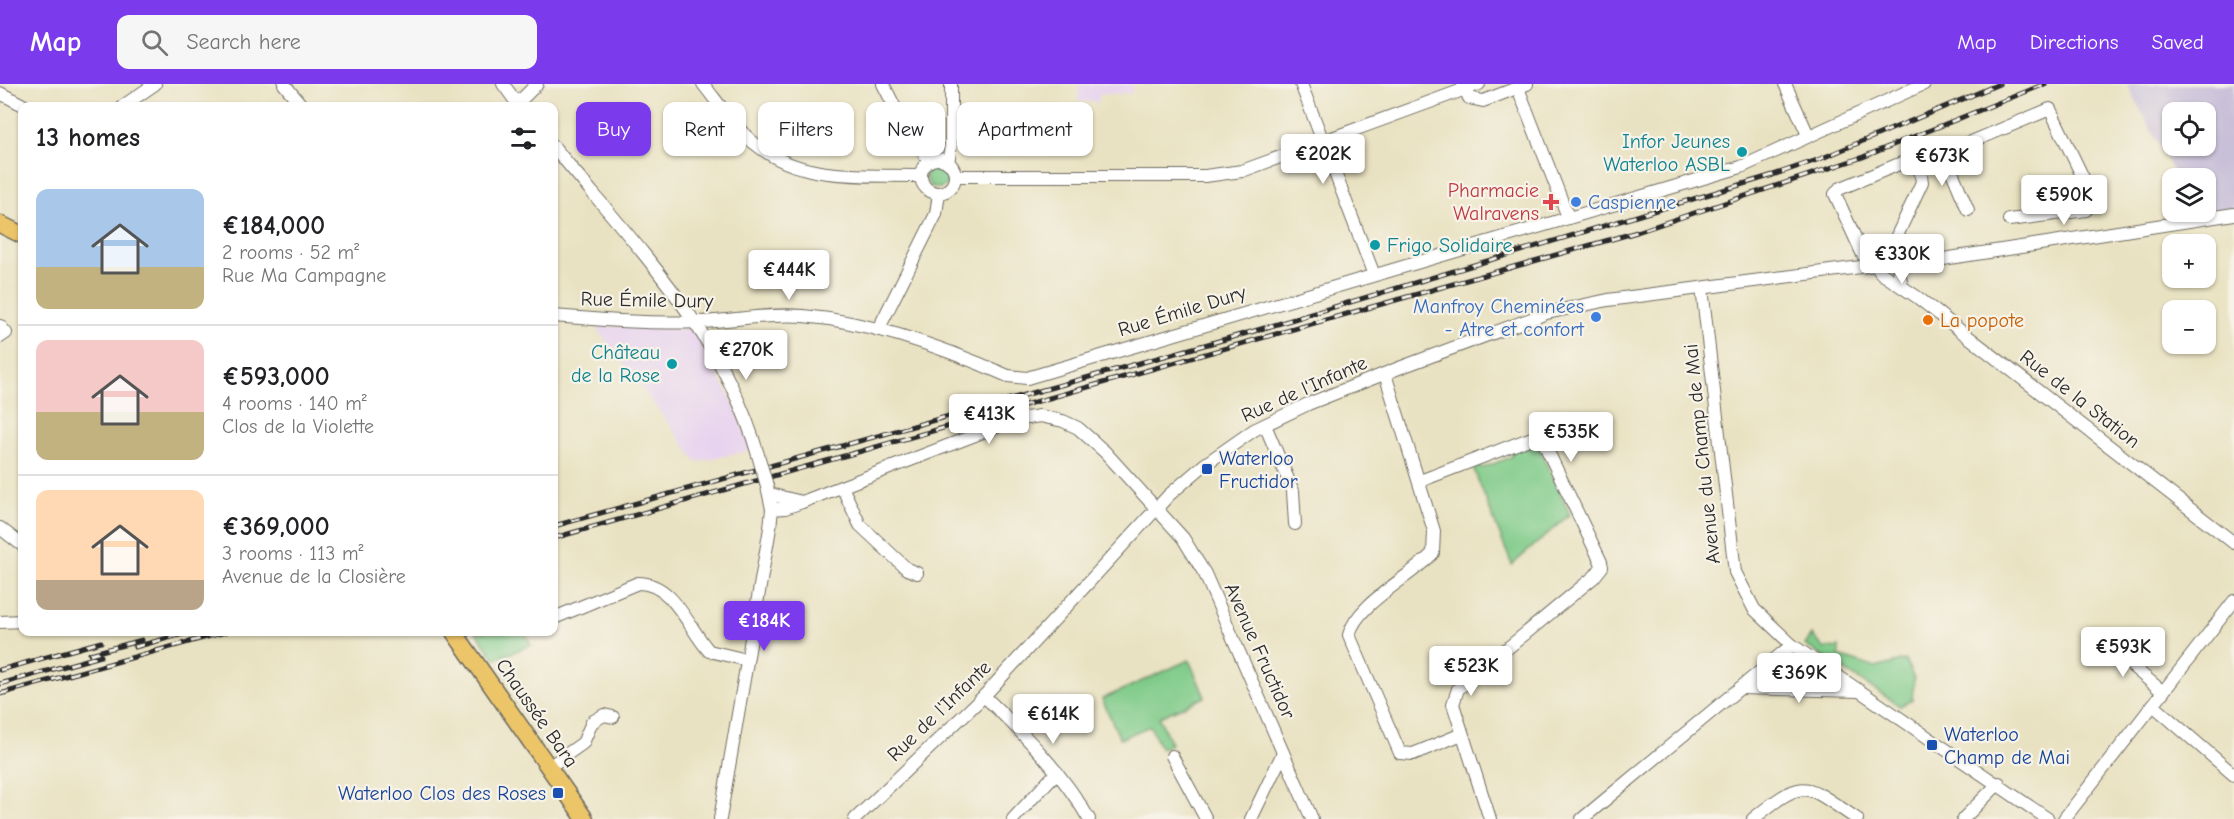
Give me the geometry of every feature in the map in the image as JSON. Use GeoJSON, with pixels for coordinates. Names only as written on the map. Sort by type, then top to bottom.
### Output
{"type":"FeatureCollection","features":[{"type":"Feature","properties":{"kind":"main road"},"geometry":{"type":"LineString","coordinates":[[0,224],[18,233]]}},
{"type":"Feature","properties":{"kind":"main road","name":"Chaussée Bara"},"geometry":{"type":"LineString","coordinates":[[457,636],[585,819]]}},
{"type":"Feature","properties":{"kind":"street"},"geometry":{"type":"LineString","coordinates":[[129,102],[155,84]]}},
{"type":"Feature","properties":{"kind":"street"},"geometry":{"type":"LineString","coordinates":[[284,84],[299,102]]}},
{"type":"Feature","properties":{"kind":"street"},"geometry":{"type":"LineString","coordinates":[[503,84],[516,102]]}},
{"type":"Feature","properties":{"kind":"street"},"geometry":{"type":"LineString","coordinates":[[521,102],[537,84]]}},
{"type":"Feature","properties":{"kind":"street"},"geometry":{"type":"LineString","coordinates":[[703,84],[751,141],[788,164],[811,172],[830,174],[921,176]]}},
{"type":"Feature","properties":{"kind":"street"},"geometry":{"type":"LineString","coordinates":[[883,84],[907,132],[929,161]]}},
{"type":"Feature","properties":{"kind":"street"},"geometry":{"type":"LineString","coordinates":[[948,163],[951,145],[951,84]]}},
{"type":"Feature","properties":{"kind":"street"},"geometry":{"type":"LineString","coordinates":[[1301,84],[1374,275]]}},
{"type":"Feature","properties":{"kind":"street"},"geometry":{"type":"LineString","coordinates":[[955,176],[1205,176],[1257,167],[1463,87],[1479,84]]}},
{"type":"Feature","properties":{"kind":"street"},"geometry":{"type":"LineString","coordinates":[[1785,84],[1808,135]]}},
{"type":"Feature","properties":{"kind":"street","name":"Rue Émile Dury"},"geometry":{"type":"LineString","coordinates":[[558,316],[641,322],[697,322],[801,316],[878,330],[1008,376],[1027,378],[1741,167],[1924,84]]}},
{"type":"Feature","properties":{"kind":"street"},"geometry":{"type":"LineString","coordinates":[[1463,87],[1470,98],[1483,101],[1522,86],[1568,217]]}},
{"type":"Feature","properties":{"kind":"street"},"geometry":{"type":"LineString","coordinates":[[0,93],[18,102]]}},
{"type":"Feature","properties":{"kind":"street"},"geometry":{"type":"LineString","coordinates":[[1898,266],[1894,273],[1885,275],[1876,264],[1863,255],[1835,194],[1839,189],[1904,162],[1920,163],[2049,109],[2088,188],[2091,204],[2086,210],[2009,220]]}},
{"type":"Feature","properties":{"kind":"street"},"geometry":{"type":"LineString","coordinates":[[558,152],[697,322],[740,402],[768,490],[772,509],[720,819]]}},
{"type":"Feature","properties":{"kind":"street"},"geometry":{"type":"LineString","coordinates":[[1944,153],[1968,210]]}},
{"type":"Feature","properties":{"kind":"street"},"geometry":{"type":"LineString","coordinates":[[929,161],[939,159],[948,163],[955,176],[952,185],[939,193]]}},
{"type":"Feature","properties":{"kind":"street"},"geometry":{"type":"LineString","coordinates":[[921,176],[929,161]]}},
{"type":"Feature","properties":{"kind":"street"},"geometry":{"type":"LineString","coordinates":[[1889,253],[1922,182],[1920,163]]}},
{"type":"Feature","properties":{"kind":"street"},"geometry":{"type":"LineString","coordinates":[[921,176],[926,187],[939,193]]}},
{"type":"Feature","properties":{"kind":"street"},"geometry":{"type":"LineString","coordinates":[[878,330],[936,214],[939,193]]}},
{"type":"Feature","properties":{"kind":"street"},"geometry":{"type":"LineString","coordinates":[[1898,266],[2234,214]]}},
{"type":"Feature","properties":{"kind":"street"},"geometry":{"type":"LineString","coordinates":[[1876,264],[1881,254],[1889,253],[1896,257],[1902,286]]}},
{"type":"Feature","properties":{"kind":"street","name":"Rue de l'Infante"},"geometry":{"type":"LineString","coordinates":[[855,819],[984,696],[1186,479],[1265,425],[1385,374],[1492,332],[1557,310],[1608,300],[1876,264]]}},
{"type":"Feature","properties":{"kind":"street","name":"Rue de la Station"},"geometry":{"type":"LineString","coordinates":[[1885,275],[2232,536]]}},
{"type":"Feature","properties":{"kind":"street","name":"Avenue du Champ de Mai"},"geometry":{"type":"LineString","coordinates":[[1702,288],[1735,572],[1754,609],[1792,645],[1999,783],[2048,819]]}},
{"type":"Feature","properties":{"kind":"street"},"geometry":{"type":"LineString","coordinates":[[0,326],[6,333],[0,337]]}},
{"type":"Feature","properties":{"kind":"street"},"geometry":{"type":"LineString","coordinates":[[1385,374],[1420,481],[1435,537],[1433,553],[1420,567],[1361,613],[1352,622],[1349,635],[1401,753],[1413,754],[1462,734]]}},
{"type":"Feature","properties":{"kind":"street","name":"Avenue Fructidor"},"geometry":{"type":"LineString","coordinates":[[772,509],[785,508],[802,502],[1014,420],[1040,416],[1063,421],[1093,439],[1183,538],[1196,558],[1312,819]]}},
{"type":"Feature","properties":{"kind":"street"},"geometry":{"type":"LineString","coordinates":[[1265,425],[1293,491],[1295,524]]}},
{"type":"Feature","properties":{"kind":"street"},"geometry":{"type":"LineString","coordinates":[[1420,481],[1537,436],[1542,439],[1601,562],[1602,567],[1594,577],[1458,689],[1453,704],[1490,819]]}},
{"type":"Feature","properties":{"kind":"street"},"geometry":{"type":"LineString","coordinates":[[842,487],[860,525],[907,569],[917,573]]}},
{"type":"Feature","properties":{"kind":"street"},"geometry":{"type":"LineString","coordinates":[[768,490],[802,502]]}},
{"type":"Feature","properties":{"kind":"street"},"geometry":{"type":"LineString","coordinates":[[0,528],[18,542]]}},
{"type":"Feature","properties":{"kind":"street"},"geometry":{"type":"LineString","coordinates":[[558,616],[638,583],[651,584],[668,594],[709,651],[747,660]]}},
{"type":"Feature","properties":{"kind":"street"},"geometry":{"type":"LineString","coordinates":[[2064,819],[2234,602]]}},
{"type":"Feature","properties":{"kind":"street"},"geometry":{"type":"LineString","coordinates":[[0,622],[18,621]]}},
{"type":"Feature","properties":{"kind":"street"},"geometry":{"type":"LineString","coordinates":[[2102,641],[2163,692]]}},
{"type":"Feature","properties":{"kind":"street"},"geometry":{"type":"LineString","coordinates":[[1582,819],[1792,645]]}},
{"type":"Feature","properties":{"kind":"street"},"geometry":{"type":"LineString","coordinates":[[1740,688],[1859,691]]}},
{"type":"Feature","properties":{"kind":"street"},"geometry":{"type":"LineString","coordinates":[[984,696],[1057,772],[1089,819]]}},
{"type":"Feature","properties":{"kind":"street"},"geometry":{"type":"LineString","coordinates":[[2153,705],[2234,775]]}},
{"type":"Feature","properties":{"kind":"street"},"geometry":{"type":"LineString","coordinates":[[549,767],[583,743],[592,722],[604,715],[613,717]]}},
{"type":"Feature","properties":{"kind":"street"},"geometry":{"type":"LineString","coordinates":[[1251,819],[1283,753]]}},
{"type":"Feature","properties":{"kind":"street"},"geometry":{"type":"LineString","coordinates":[[1172,756],[1206,819]]}},
{"type":"Feature","properties":{"kind":"street"},"geometry":{"type":"LineString","coordinates":[[1013,819],[1057,772]]}},
{"type":"Feature","properties":{"kind":"street"},"geometry":{"type":"LineString","coordinates":[[1963,819],[1999,783]]}},
{"type":"Feature","properties":{"kind":"street"},"geometry":{"type":"LineString","coordinates":[[1753,819],[1780,797],[1799,789],[1809,789],[1857,819]]}},
{"type":"Feature","properties":{"kind":"shaded area"},"geometry":{"type":"Polygon","coordinates":[[[1079,84],[1132,84],[1132,93],[1099,94],[1099,102],[1078,101],[1079,84]]]}},
{"type":"Feature","properties":{"kind":"shaded area"},"geometry":{"type":"Polygon","coordinates":[[[2127,84],[2234,84],[2234,208],[2216,212],[2216,168],[2171,168],[2165,156],[2216,156],[2216,102],[2162,102],[2162,151],[2127,84]]]}},
{"type":"Feature","properties":{"kind":"shaded area"},"geometry":{"type":"Polygon","coordinates":[[[595,326],[692,329],[734,404],[751,450],[697,462],[595,326]]]}},
{"type":"Feature","properties":{"kind":"green space"},"geometry":{"type":"Polygon","coordinates":[[[938,164],[947,167],[950,176],[947,185],[938,188],[929,185],[926,176],[929,167],[938,164]]]}},
{"type":"Feature","properties":{"kind":"green space"},"geometry":{"type":"Polygon","coordinates":[[[1530,443],[1542,449],[1541,453],[1570,514],[1512,565],[1472,465],[1483,468],[1511,457],[1514,450],[1530,443]]]}},
{"type":"Feature","properties":{"kind":"green space"},"geometry":{"type":"Polygon","coordinates":[[[1812,635],[1825,649],[1839,647],[1839,656],[1876,668],[1905,660],[1914,678],[1912,700],[1900,706],[1805,645],[1812,635]]]}},
{"type":"Feature","properties":{"kind":"green space"},"geometry":{"type":"Polygon","coordinates":[[[479,636],[527,636],[531,645],[495,659],[479,636]]]}},
{"type":"Feature","properties":{"kind":"green space"},"geometry":{"type":"Polygon","coordinates":[[[1189,660],[1205,697],[1159,717],[1171,744],[1161,749],[1150,726],[1120,739],[1102,699],[1189,660]]]}},
{"type":"Feature","properties":{"kind":"railway"},"geometry":{"type":"LineString","coordinates":[[558,525],[1251,332],[1773,175],[1820,159],[1999,84]]}},
{"type":"Feature","properties":{"kind":"railway"},"geometry":{"type":"LineString","coordinates":[[558,537],[1637,232],[1863,157],[2045,84]]}},
{"type":"Feature","properties":{"kind":"railway"},"geometry":{"type":"LineString","coordinates":[[135,647],[175,636]]}},
{"type":"Feature","properties":{"kind":"railway"},"geometry":{"type":"LineString","coordinates":[[0,694],[210,636]]}},
{"type":"Feature","properties":{"kind":"railway"},"geometry":{"type":"LineString","coordinates":[[90,654],[142,640]]}},
{"type":"Feature","properties":{"kind":"railway"},"geometry":{"type":"LineString","coordinates":[[0,670],[101,642]]}},
{"type":"Feature","properties":{"kind":"railway"},"geometry":{"type":"LineString","coordinates":[[0,684],[101,656]]}},
{"type":"Feature","properties":{"kind":"place","name":"Infor Jeunes Waterloo ASBL"},"geometry":{"type":"Point","coordinates":[1742,152]}},
{"type":"Feature","properties":{"kind":"place","name":"Pharmacie Walravens"},"geometry":{"type":"Point","coordinates":[1551,202]}},
{"type":"Feature","properties":{"kind":"place","name":"Caspienne"},"geometry":{"type":"Point","coordinates":[1576,202]}},
{"type":"Feature","properties":{"kind":"place","name":"Frigo Solidaire"},"geometry":{"type":"Point","coordinates":[1375,245]}},
{"type":"Feature","properties":{"kind":"place","name":"Manfroy Cheminées - Atre et confort"},"geometry":{"type":"Point","coordinates":[1596,317]}},
{"type":"Feature","properties":{"kind":"place","name":"La popote"},"geometry":{"type":"Point","coordinates":[1928,320]}},
{"type":"Feature","properties":{"kind":"place","name":"Château de la Rose"},"geometry":{"type":"Point","coordinates":[672,364]}},
{"type":"Feature","properties":{"kind":"place","name":"Waterloo Fructidor"},"geometry":{"type":"Point","coordinates":[1207,469]}},
{"type":"Feature","properties":{"kind":"place","name":"Waterloo Champ de Mai"},"geometry":{"type":"Point","coordinates":[1932,745]}},
{"type":"Feature","properties":{"kind":"place","name":"Waterloo Clos des Roses"},"geometry":{"type":"Point","coordinates":[558,793]}}]}
